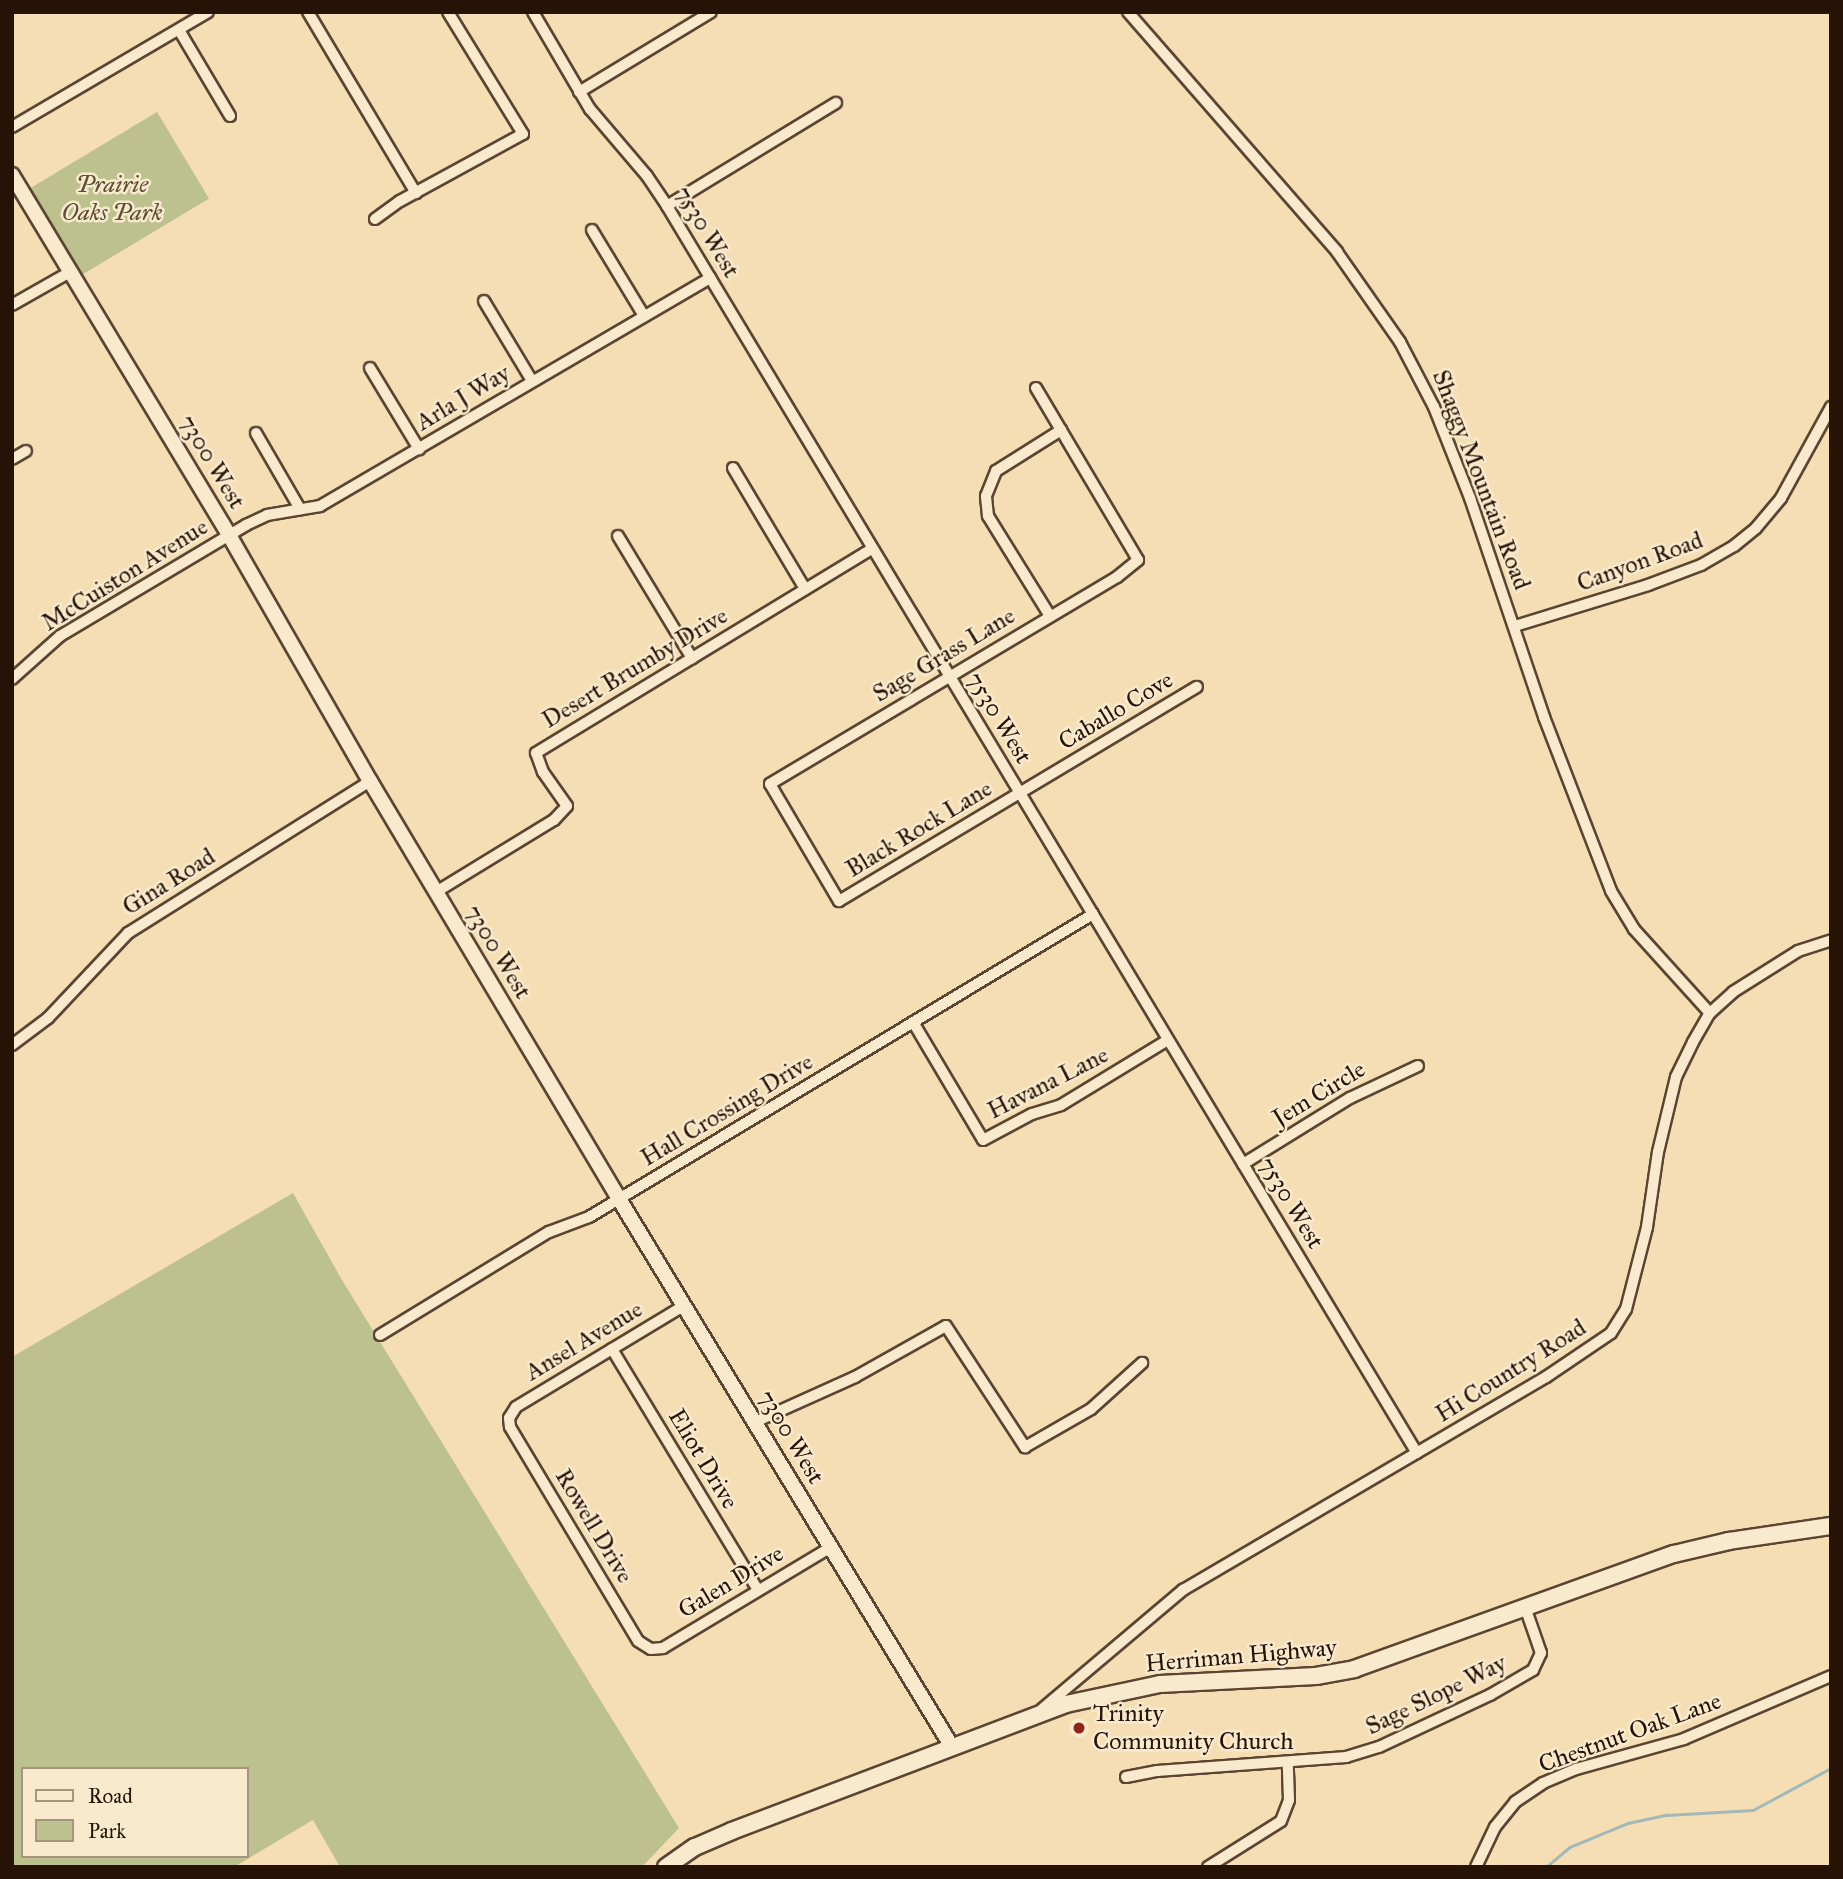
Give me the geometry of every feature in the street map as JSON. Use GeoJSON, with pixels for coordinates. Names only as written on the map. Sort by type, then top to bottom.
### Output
{"type":"FeatureCollection","features":[{"type":"Feature","properties":{"kind":"main road","name":"Herriman Highway"},"geometry":{"type":"LineString","coordinates":[[666,1867],[695,1847],[732,1830],[1037,1714],[1096,1696],[1160,1684],[1316,1676],[1354,1669],[1693,1549],[1831,1526]]}},
{"type":"Feature","properties":{"kind":"street"},"geometry":{"type":"LineString","coordinates":[[12,127],[208,12]]}},
{"type":"Feature","properties":{"kind":"street"},"geometry":{"type":"LineString","coordinates":[[308,12],[416,193]]}},
{"type":"Feature","properties":{"kind":"street"},"geometry":{"type":"LineString","coordinates":[[375,219],[502,143],[523,134],[448,12]]}},
{"type":"Feature","properties":{"kind":"street","name":"7530 West"},"geometry":{"type":"LineString","coordinates":[[533,12],[579,92],[667,206],[1417,1454]]}},
{"type":"Feature","properties":{"kind":"street"},"geometry":{"type":"LineString","coordinates":[[579,92],[711,12]]}},
{"type":"Feature","properties":{"kind":"street","name":"Shaggy Mountain Road"},"geometry":{"type":"LineString","coordinates":[[1128,12],[1337,252],[1387,320],[1434,407],[1470,498],[1583,824],[1611,891],[1634,929],[1710,1013]]}},
{"type":"Feature","properties":{"kind":"street"},"geometry":{"type":"LineString","coordinates":[[179,30],[230,116]]}},
{"type":"Feature","properties":{"kind":"street"},"geometry":{"type":"LineString","coordinates":[[667,206],[836,103]]}},
{"type":"Feature","properties":{"kind":"street","name":"7300 West"},"geometry":{"type":"LineString","coordinates":[[12,175],[229,535],[370,781],[619,1199],[952,1747]]}},
{"type":"Feature","properties":{"kind":"street"},"geometry":{"type":"LineString","coordinates":[[592,230],[644,316]]}},
{"type":"Feature","properties":{"kind":"street"},"geometry":{"type":"LineString","coordinates":[[12,305],[70,272]]}},
{"type":"Feature","properties":{"kind":"street","name":"Arla J Way"},"geometry":{"type":"LineString","coordinates":[[229,535],[267,515],[320,506],[710,278]]}},
{"type":"Feature","properties":{"kind":"street"},"geometry":{"type":"LineString","coordinates":[[484,301],[532,381]]}},
{"type":"Feature","properties":{"kind":"street"},"geometry":{"type":"LineString","coordinates":[[370,368],[419,449]]}},
{"type":"Feature","properties":{"kind":"street"},"geometry":{"type":"LineString","coordinates":[[1036,388],[1061,430],[996,471],[986,496],[988,516],[1050,616]]}},
{"type":"Feature","properties":{"kind":"street","name":"Canyon Road"},"geometry":{"type":"LineString","coordinates":[[1515,626],[1658,581],[1701,565],[1734,546],[1756,528],[1781,498],[1831,407]]}},
{"type":"Feature","properties":{"kind":"street","name":"Sage Grass Lane"},"geometry":{"type":"LineString","coordinates":[[839,901],[770,784],[1117,577],[1138,560],[1061,430]]}},
{"type":"Feature","properties":{"kind":"street"},"geometry":{"type":"LineString","coordinates":[[256,433],[300,509]]}},
{"type":"Feature","properties":{"kind":"street"},"geometry":{"type":"LineString","coordinates":[[12,459],[26,451]]}},
{"type":"Feature","properties":{"kind":"street"},"geometry":{"type":"LineString","coordinates":[[733,468],[805,589]]}},
{"type":"Feature","properties":{"kind":"street","name":"McCuiston Avenue"},"geometry":{"type":"LineString","coordinates":[[12,679],[60,635],[229,535]]}},
{"type":"Feature","properties":{"kind":"street"},"geometry":{"type":"LineString","coordinates":[[618,536],[692,658]]}},
{"type":"Feature","properties":{"kind":"street","name":"Desert Brumby Drive"},"geometry":{"type":"LineString","coordinates":[[436,892],[554,820],[567,806],[543,772],[536,753],[872,549]]}},
{"type":"Feature","properties":{"kind":"street","name":"Caballo Cove"},"geometry":{"type":"LineString","coordinates":[[1021,793],[1197,687]]}},
{"type":"Feature","properties":{"kind":"street","name":"Gina Road"},"geometry":{"type":"LineString","coordinates":[[12,1045],[48,1017],[128,933],[370,781]]}},
{"type":"Feature","properties":{"kind":"street","name":"Black Rock Lane"},"geometry":{"type":"LineString","coordinates":[[839,901],[1021,793]]}},
{"type":"Feature","properties":{"kind":"street","name":"Hall Crossing Drive"},"geometry":{"type":"LineString","coordinates":[[380,1335],[549,1233],[584,1220],[1093,914]]}},
{"type":"Feature","properties":{"kind":"street","name":"Hi Country Road"},"geometry":{"type":"LineString","coordinates":[[1037,1714],[1182,1590],[1546,1377],[1611,1333],[1626,1309],[1647,1227],[1658,1152],[1676,1077],[1710,1013],[1733,992],[1776,963],[1831,940]]}},
{"type":"Feature","properties":{"kind":"street","name":"Havana Lane"},"geometry":{"type":"LineString","coordinates":[[913,1022],[983,1140],[1032,1114],[1061,1105],[1168,1040]]}},
{"type":"Feature","properties":{"kind":"street","name":"Jem Circle"},"geometry":{"type":"LineString","coordinates":[[1243,1164],[1350,1098],[1418,1066]]}},
{"type":"Feature","properties":{"kind":"street","name":"Ansel Avenue"},"geometry":{"type":"LineString","coordinates":[[509,1419],[516,1407],[685,1305]]}},
{"type":"Feature","properties":{"kind":"street"},"geometry":{"type":"LineString","coordinates":[[755,1422],[855,1377],[946,1326],[1026,1447],[1091,1409],[1142,1363]]}},
{"type":"Feature","properties":{"kind":"street","name":"Eliot Drive"},"geometry":{"type":"LineString","coordinates":[[612,1349],[758,1590]]}},
{"type":"Feature","properties":{"kind":"street","name":"Rowell Drive"},"geometry":{"type":"LineString","coordinates":[[509,1419],[510,1427],[638,1641],[650,1649]]}},
{"type":"Feature","properties":{"kind":"street","name":"Galen Drive"},"geometry":{"type":"LineString","coordinates":[[650,1649],[667,1646],[831,1546]]}},
{"type":"Feature","properties":{"kind":"street","name":"Sage Slope Way"},"geometry":{"type":"LineString","coordinates":[[1126,1777],[1157,1771],[1346,1757],[1368,1751],[1490,1695],[1533,1670],[1539,1661],[1540,1649],[1525,1607]]}},
{"type":"Feature","properties":{"kind":"street","name":"Chestnut Oak Lane"},"geometry":{"type":"LineString","coordinates":[[1476,1867],[1495,1827],[1515,1802],[1544,1783],[1629,1752],[1684,1739],[1831,1676]]}},
{"type":"Feature","properties":{"kind":"street"},"geometry":{"type":"LineString","coordinates":[[1208,1867],[1280,1821],[1289,1800],[1287,1762]]}},
{"type":"Feature","properties":{"kind":"green space","name":"Prairie Oaks Park"},"geometry":{"type":"Polygon","coordinates":[[[157,112],[209,199],[80,276],[28,190],[157,112]]]}},
{"type":"Feature","properties":{"kind":"green space"},"geometry":{"type":"Polygon","coordinates":[[[293,1193],[342,1280],[679,1828],[642,1867],[340,1867],[313,1820],[234,1867],[12,1867],[12,1357],[293,1193]]]}},
{"type":"Feature","properties":{"kind":"waterway"},"geometry":{"type":"LineString","coordinates":[[1546,1867],[1570,1847],[1628,1823],[1667,1815],[1753,1810],[1831,1768]]}},
{"type":"Feature","properties":{"kind":"place","name":"Trinity Community Church"},"geometry":{"type":"Point","coordinates":[1079,1728]}}]}
